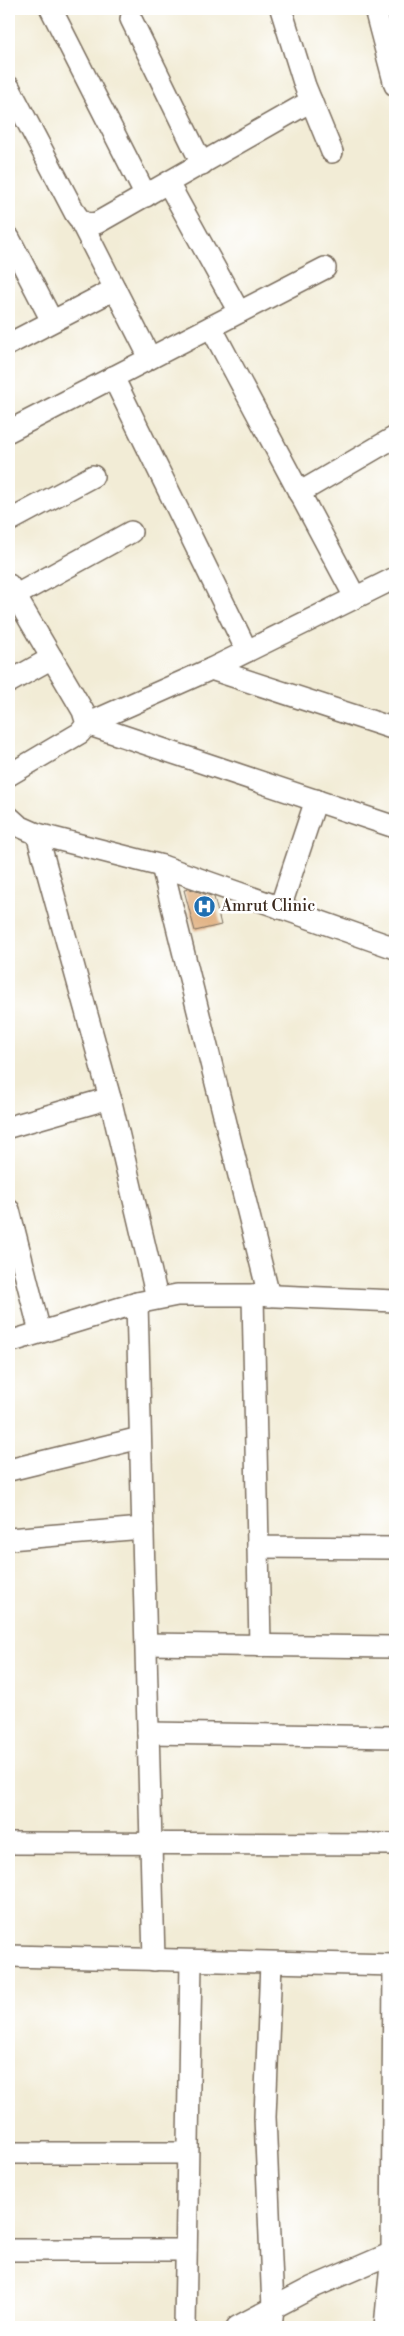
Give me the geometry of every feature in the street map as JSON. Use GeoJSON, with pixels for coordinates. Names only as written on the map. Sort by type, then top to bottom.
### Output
{"type":"FeatureCollection","features":[{"type":"Feature","properties":{"kind":"street"},"geometry":{"type":"LineString","coordinates":[[51,9],[146,196]]}},
{"type":"Feature","properties":{"kind":"street"},"geometry":{"type":"LineString","coordinates":[[281,9],[311,102],[332,152]]}},
{"type":"Feature","properties":{"kind":"street"},"geometry":{"type":"LineString","coordinates":[[374,9],[395,85]]}},
{"type":"Feature","properties":{"kind":"street"},"geometry":{"type":"LineString","coordinates":[[131,19],[202,164]]}},
{"type":"Feature","properties":{"kind":"street"},"geometry":{"type":"LineString","coordinates":[[9,87],[74,213],[81,222],[150,358]]}},
{"type":"Feature","properties":{"kind":"street"},"geometry":{"type":"LineString","coordinates":[[81,222],[88,225],[97,223],[311,102]]}},
{"type":"Feature","properties":{"kind":"street"},"geometry":{"type":"LineString","coordinates":[[168,183],[239,312]]}},
{"type":"Feature","properties":{"kind":"street"},"geometry":{"type":"LineString","coordinates":[[9,238],[52,322]]}},
{"type":"Feature","properties":{"kind":"street"},"geometry":{"type":"LineString","coordinates":[[9,431],[325,268]]}},
{"type":"Feature","properties":{"kind":"street"},"geometry":{"type":"LineString","coordinates":[[9,344],[115,289]]}},
{"type":"Feature","properties":{"kind":"street"},"geometry":{"type":"LineString","coordinates":[[211,327],[355,597]]}},
{"type":"Feature","properties":{"kind":"street"},"geometry":{"type":"LineString","coordinates":[[113,377],[247,651]]}},
{"type":"Feature","properties":{"kind":"street"},"geometry":{"type":"LineString","coordinates":[[300,493],[395,437]]}},
{"type":"Feature","properties":{"kind":"street"},"geometry":{"type":"LineString","coordinates":[[9,521],[93,476]]}},
{"type":"Feature","properties":{"kind":"street"},"geometry":{"type":"LineString","coordinates":[[87,724],[83,711],[11,593],[131,532]]}},
{"type":"Feature","properties":{"kind":"street"},"geometry":{"type":"LineString","coordinates":[[9,775],[80,733],[87,724],[211,669],[395,578]]}},
{"type":"Feature","properties":{"kind":"street"},"geometry":{"type":"LineString","coordinates":[[9,682],[52,658]]}},
{"type":"Feature","properties":{"kind":"street"},"geometry":{"type":"LineString","coordinates":[[211,669],[395,729]]}},
{"type":"Feature","properties":{"kind":"street"},"geometry":{"type":"LineString","coordinates":[[87,724],[395,827]]}},
{"type":"Feature","properties":{"kind":"street"},"geometry":{"type":"LineString","coordinates":[[280,908],[316,800]]}},
{"type":"Feature","properties":{"kind":"street"},"geometry":{"type":"LineString","coordinates":[[9,817],[19,826],[37,834],[162,866],[395,948]]}},
{"type":"Feature","properties":{"kind":"street"},"geometry":{"type":"LineString","coordinates":[[37,834],[110,1098],[147,1301],[140,1438],[154,1960]]}},
{"type":"Feature","properties":{"kind":"street"},"geometry":{"type":"LineString","coordinates":[[162,866],[261,1295],[258,1547],[260,1646]]}},
{"type":"Feature","properties":{"kind":"street"},"geometry":{"type":"LineString","coordinates":[[9,1127],[110,1098]]}},
{"type":"Feature","properties":{"kind":"street"},"geometry":{"type":"LineString","coordinates":[[9,1210],[40,1332]]}},
{"type":"Feature","properties":{"kind":"street"},"geometry":{"type":"LineString","coordinates":[[9,1342],[147,1301],[177,1295],[261,1295],[395,1301]]}},
{"type":"Feature","properties":{"kind":"street"},"geometry":{"type":"LineString","coordinates":[[9,1470],[140,1438]]}},
{"type":"Feature","properties":{"kind":"street"},"geometry":{"type":"LineString","coordinates":[[9,1539],[143,1528]]}},
{"type":"Feature","properties":{"kind":"street"},"geometry":{"type":"LineString","coordinates":[[258,1547],[395,1548]]}},
{"type":"Feature","properties":{"kind":"street"},"geometry":{"type":"LineString","coordinates":[[146,1644],[395,1647]]}},
{"type":"Feature","properties":{"kind":"street"},"geometry":{"type":"LineString","coordinates":[[148,1734],[395,1737]]}},
{"type":"Feature","properties":{"kind":"street"},"geometry":{"type":"LineString","coordinates":[[9,1843],[395,1844]]}},
{"type":"Feature","properties":{"kind":"street"},"geometry":{"type":"LineString","coordinates":[[9,1956],[271,1964],[394,1965],[392,2253],[389,2323]]}},
{"type":"Feature","properties":{"kind":"street"},"geometry":{"type":"LineString","coordinates":[[185,2327],[190,1961]]}},
{"type":"Feature","properties":{"kind":"street"},"geometry":{"type":"LineString","coordinates":[[271,1964],[265,2117],[272,2318]]}},
{"type":"Feature","properties":{"kind":"street"},"geometry":{"type":"LineString","coordinates":[[9,2153],[188,2153]]}},
{"type":"Feature","properties":{"kind":"street"},"geometry":{"type":"LineString","coordinates":[[9,2250],[186,2250]]}},
{"type":"Feature","properties":{"kind":"street"},"geometry":{"type":"LineString","coordinates":[[237,2327],[272,2318],[311,2288],[392,2253]]}},
{"type":"Feature","properties":{"kind":"building"},"geometry":{"type":"Polygon","coordinates":[[[190,889],[214,897],[221,925],[195,931],[184,890],[190,889]]]}},
{"type":"Feature","properties":{"kind":"place","name":"Amrut Clinic"},"geometry":{"type":"Point","coordinates":[205,906]}}]}
